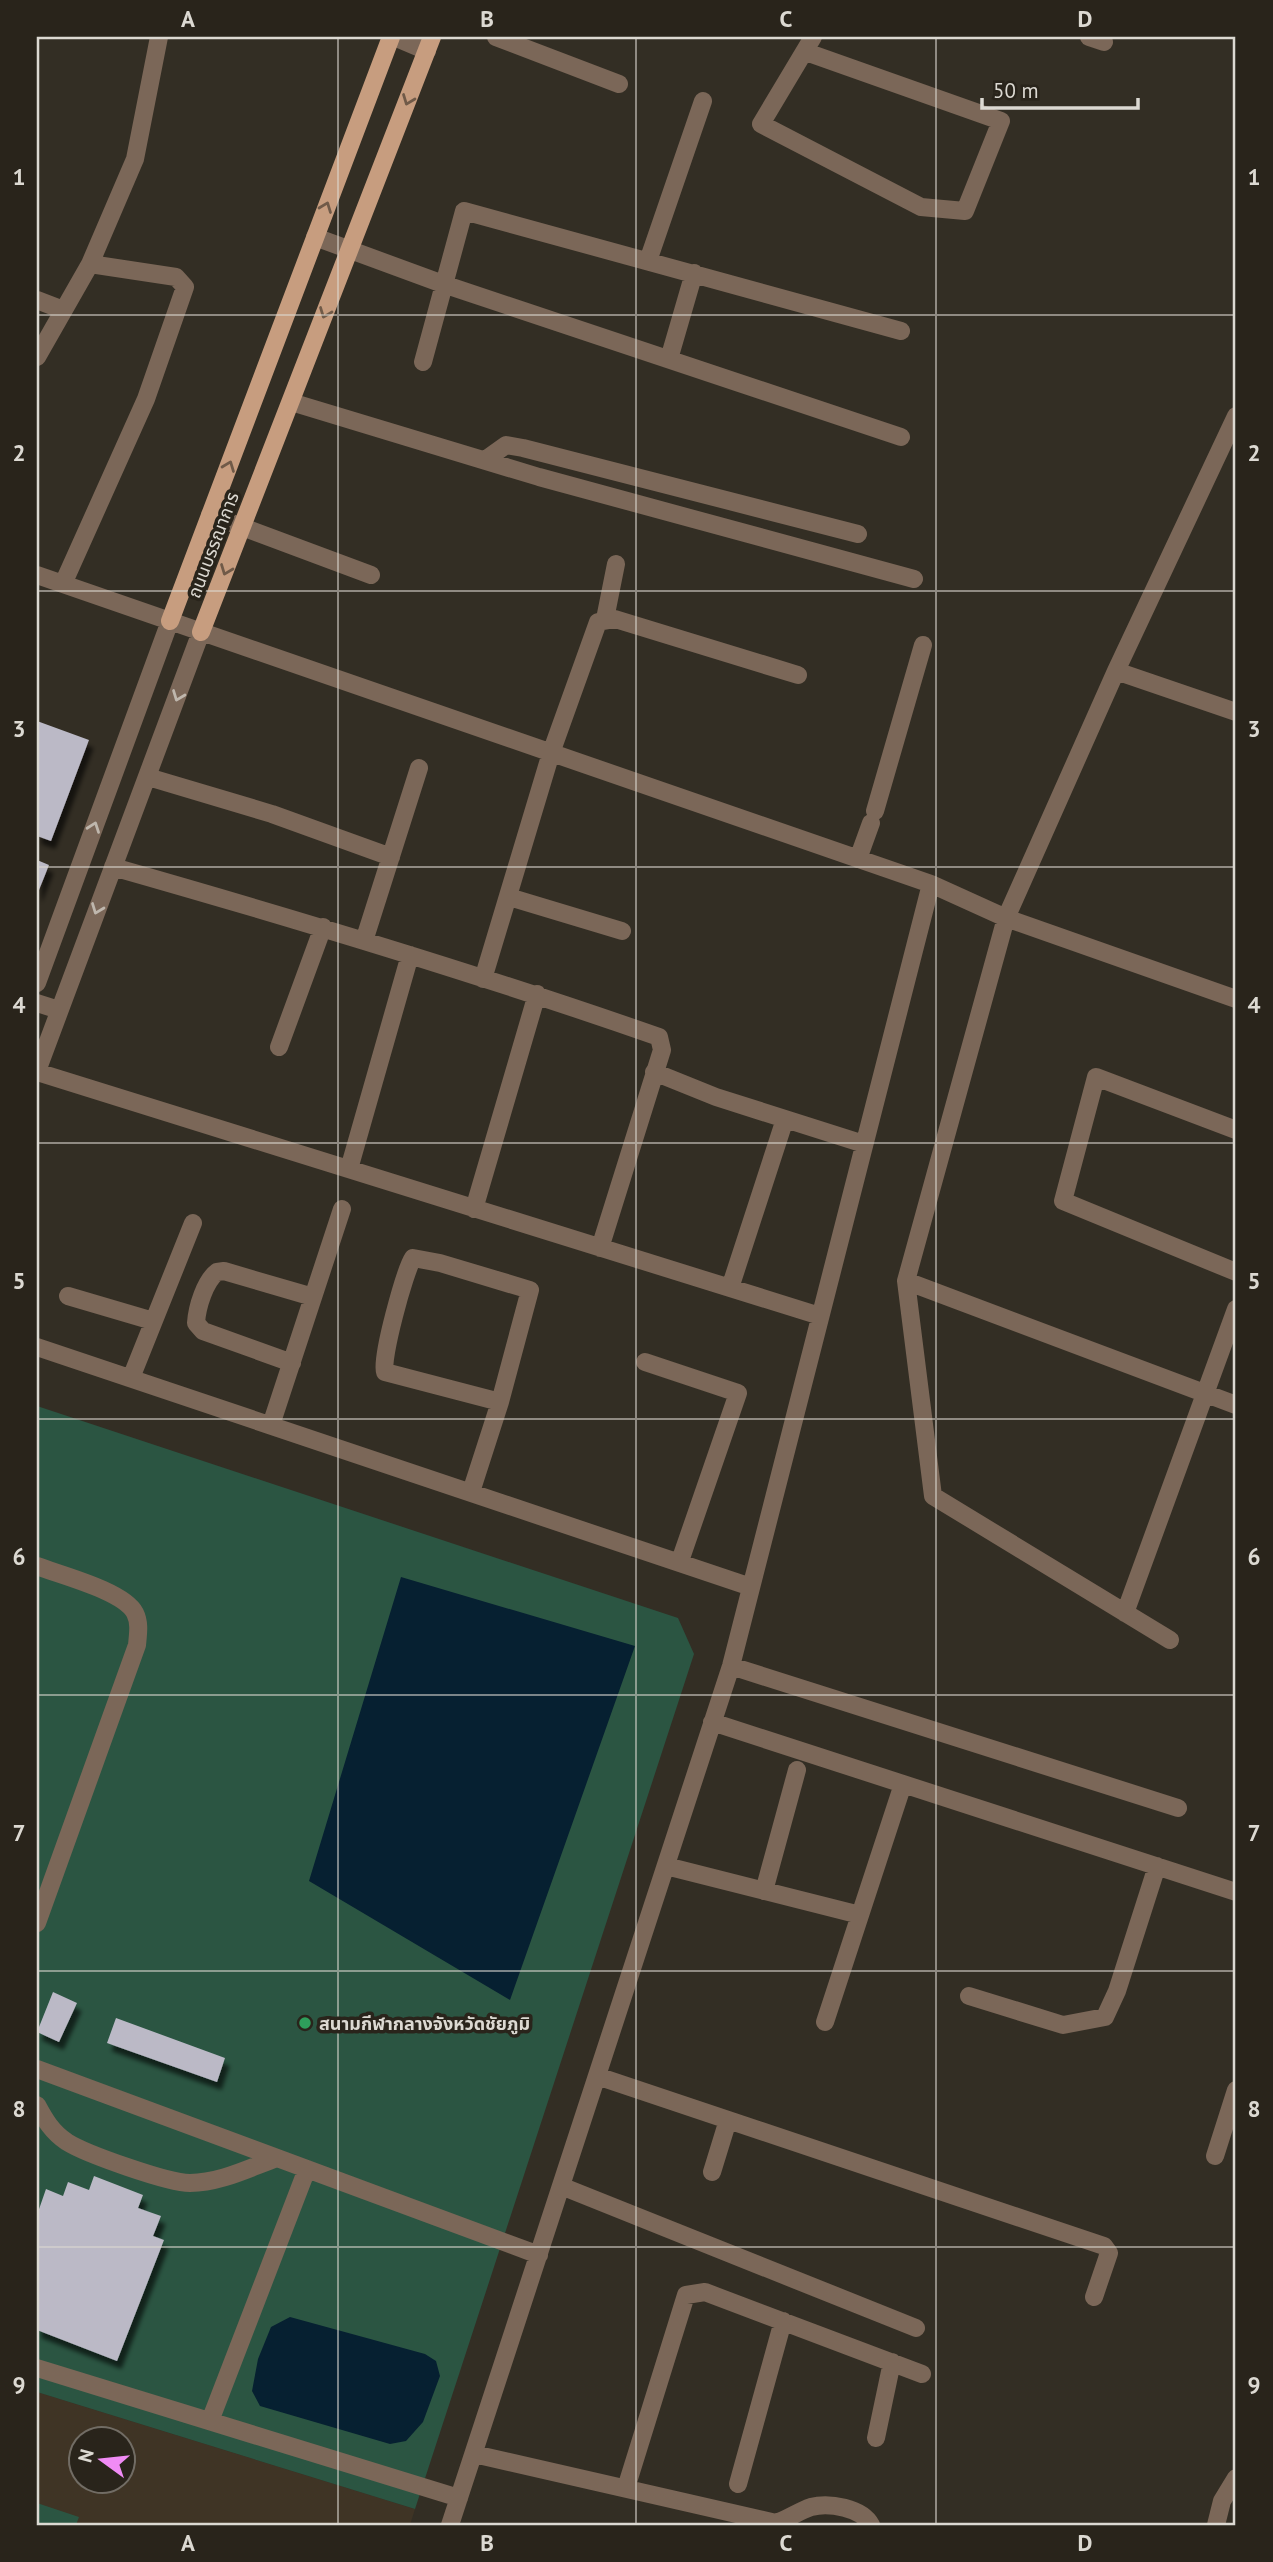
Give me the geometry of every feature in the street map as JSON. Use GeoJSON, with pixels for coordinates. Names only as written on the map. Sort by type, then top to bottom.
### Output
{"type":"FeatureCollection","features":[{"type":"Feature","properties":{"kind":"main road","name":"ถนนบรรณาการ"},"geometry":{"type":"LineString","coordinates":[[170,621],[393,37]]}},
{"type":"Feature","properties":{"kind":"main road","name":"ถนนบรรณาการ"},"geometry":{"type":"LineString","coordinates":[[201,632],[429,44]]}},
{"type":"Feature","properties":{"kind":"street"},"geometry":{"type":"LineString","coordinates":[[37,357],[90,264],[135,159],[159,37]]}},
{"type":"Feature","properties":{"kind":"street"},"geometry":{"type":"LineString","coordinates":[[393,37],[429,44]]}},
{"type":"Feature","properties":{"kind":"street"},"geometry":{"type":"LineString","coordinates":[[496,37],[620,84]]}},
{"type":"Feature","properties":{"kind":"street"},"geometry":{"type":"LineString","coordinates":[[810,44],[1001,121],[965,211],[921,207],[761,124],[810,44]]}},
{"type":"Feature","properties":{"kind":"street"},"geometry":{"type":"LineString","coordinates":[[648,261],[704,101]]}},
{"type":"Feature","properties":{"kind":"street"},"geometry":{"type":"LineString","coordinates":[[423,362],[464,211],[901,331]]}},
{"type":"Feature","properties":{"kind":"street"},"geometry":{"type":"LineString","coordinates":[[315,237],[443,285],[901,437]]}},
{"type":"Feature","properties":{"kind":"street"},"geometry":{"type":"LineString","coordinates":[[63,584],[146,399],[185,287],[176,277],[90,264]]}},
{"type":"Feature","properties":{"kind":"street"},"geometry":{"type":"LineString","coordinates":[[669,359],[694,273]]}},
{"type":"Feature","properties":{"kind":"street"},"geometry":{"type":"LineString","coordinates":[[37,300],[63,310]]}},
{"type":"Feature","properties":{"kind":"street"},"geometry":{"type":"LineString","coordinates":[[291,402],[485,460],[915,579]]}},
{"type":"Feature","properties":{"kind":"street"},"geometry":{"type":"LineString","coordinates":[[1170,1640],[933,1496],[906,1281],[1006,918],[1116,671],[1236,416]]}},
{"type":"Feature","properties":{"kind":"street"},"geometry":{"type":"LineString","coordinates":[[485,460],[506,445],[523,448],[858,534]]}},
{"type":"Feature","properties":{"kind":"street"},"geometry":{"type":"LineString","coordinates":[[210,515],[371,575]]}},
{"type":"Feature","properties":{"kind":"street"},"geometry":{"type":"LineString","coordinates":[[605,619],[617,564]]}},
{"type":"Feature","properties":{"kind":"street"},"geometry":{"type":"LineString","coordinates":[[37,575],[930,884],[1006,918],[1236,999]]}},
{"type":"Feature","properties":{"kind":"street"},"geometry":{"type":"LineString","coordinates":[[483,979],[551,753],[598,622],[615,619],[799,676]]}},
{"type":"Feature","properties":{"kind":"street","name":"ถนนบรรณาการ"},"geometry":{"type":"LineString","coordinates":[[37,983],[170,621]]}},
{"type":"Feature","properties":{"kind":"street","name":"ถนนบรรณาการ"},"geometry":{"type":"LineString","coordinates":[[37,1071],[201,632]]}},
{"type":"Feature","properties":{"kind":"street"},"geometry":{"type":"LineString","coordinates":[[858,859],[923,646]]}},
{"type":"Feature","properties":{"kind":"street"},"geometry":{"type":"LineString","coordinates":[[1116,671],[1236,712]]}},
{"type":"Feature","properties":{"kind":"street"},"geometry":{"type":"LineString","coordinates":[[364,941],[419,768]]}},
{"type":"Feature","properties":{"kind":"street"},"geometry":{"type":"LineString","coordinates":[[148,776],[272,814],[391,857]]}},
{"type":"Feature","properties":{"kind":"street"},"geometry":{"type":"LineString","coordinates":[[113,867],[323,927],[537,994],[659,1037],[662,1050],[600,1248]]}},
{"type":"Feature","properties":{"kind":"street"},"geometry":{"type":"LineString","coordinates":[[450,2525],[731,1666],[930,884]]}},
{"type":"Feature","properties":{"kind":"street"},"geometry":{"type":"LineString","coordinates":[[509,897],[622,931]]}},
{"type":"Feature","properties":{"kind":"street"},"geometry":{"type":"LineString","coordinates":[[279,1047],[323,927]]}},
{"type":"Feature","properties":{"kind":"street"},"geometry":{"type":"LineString","coordinates":[[349,1170],[410,955]]}},
{"type":"Feature","properties":{"kind":"street"},"geometry":{"type":"LineString","coordinates":[[474,1209],[537,994]]}},
{"type":"Feature","properties":{"kind":"street"},"geometry":{"type":"LineString","coordinates":[[37,1003],[59,1010]]}},
{"type":"Feature","properties":{"kind":"street"},"geometry":{"type":"LineString","coordinates":[[37,1071],[820,1316]]}},
{"type":"Feature","properties":{"kind":"street"},"geometry":{"type":"LineString","coordinates":[[654,1072],[716,1097],[864,1144]]}},
{"type":"Feature","properties":{"kind":"street"},"geometry":{"type":"LineString","coordinates":[[1236,1130],[1096,1077],[1063,1201],[1236,1272]]}},
{"type":"Feature","properties":{"kind":"street"},"geometry":{"type":"LineString","coordinates":[[730,1289],[785,1119]]}},
{"type":"Feature","properties":{"kind":"street"},"geometry":{"type":"LineString","coordinates":[[271,1425],[342,1209]]}},
{"type":"Feature","properties":{"kind":"street"},"geometry":{"type":"LineString","coordinates":[[131,1378],[193,1223]]}},
{"type":"Feature","properties":{"kind":"street"},"geometry":{"type":"LineString","coordinates":[[471,1492],[500,1402],[530,1290],[440,1263],[413,1258],[387,1347],[383,1367],[385,1372],[500,1402]]}},
{"type":"Feature","properties":{"kind":"street"},"geometry":{"type":"LineString","coordinates":[[292,1363],[203,1331],[196,1323],[200,1306],[211,1276],[225,1271],[313,1297]]}},
{"type":"Feature","properties":{"kind":"street"},"geometry":{"type":"LineString","coordinates":[[906,1281],[1236,1405]]}},
{"type":"Feature","properties":{"kind":"street"},"geometry":{"type":"LineString","coordinates":[[68,1296],[153,1321]]}},
{"type":"Feature","properties":{"kind":"street"},"geometry":{"type":"LineString","coordinates":[[1125,1613],[1236,1309]]}},
{"type":"Feature","properties":{"kind":"street"},"geometry":{"type":"LineString","coordinates":[[37,1347],[751,1587]]}},
{"type":"Feature","properties":{"kind":"street"},"geometry":{"type":"LineString","coordinates":[[645,1362],[738,1393],[680,1561]]}},
{"type":"Feature","properties":{"kind":"street"},"geometry":{"type":"LineString","coordinates":[[37,1566],[116,1596],[134,1611],[139,1627],[137,1645],[37,1923]]}},
{"type":"Feature","properties":{"kind":"street"},"geometry":{"type":"LineString","coordinates":[[731,1666],[1178,1808]]}},
{"type":"Feature","properties":{"kind":"street"},"geometry":{"type":"LineString","coordinates":[[712,1722],[1236,1892]]}},
{"type":"Feature","properties":{"kind":"street"},"geometry":{"type":"LineString","coordinates":[[764,1891],[797,1770]]}},
{"type":"Feature","properties":{"kind":"street"},"geometry":{"type":"LineString","coordinates":[[825,2022],[903,1784]]}},
{"type":"Feature","properties":{"kind":"street"},"geometry":{"type":"LineString","coordinates":[[968,1996],[1063,2025],[1105,2017],[1117,1991],[1157,1866]]}},
{"type":"Feature","properties":{"kind":"street"},"geometry":{"type":"LineString","coordinates":[[666,1867],[860,1914]]}},
{"type":"Feature","properties":{"kind":"street"},"geometry":{"type":"LineString","coordinates":[[37,2069],[539,2255]]}},
{"type":"Feature","properties":{"kind":"street"},"geometry":{"type":"LineString","coordinates":[[597,2076],[1104,2246],[1109,2253],[1094,2297]]}},
{"type":"Feature","properties":{"kind":"street"},"geometry":{"type":"LineString","coordinates":[[1215,2156],[1236,2090]]}},
{"type":"Feature","properties":{"kind":"street"},"geometry":{"type":"LineString","coordinates":[[37,2105],[50,2128],[69,2143],[168,2180],[189,2183],[215,2181],[277,2158]]}},
{"type":"Feature","properties":{"kind":"street"},"geometry":{"type":"LineString","coordinates":[[712,2172],[728,2120]]}},
{"type":"Feature","properties":{"kind":"street"},"geometry":{"type":"LineString","coordinates":[[210,2421],[307,2169]]}},
{"type":"Feature","properties":{"kind":"street"},"geometry":{"type":"LineString","coordinates":[[561,2186],[916,2328]]}},
{"type":"Feature","properties":{"kind":"street"},"geometry":{"type":"LineString","coordinates":[[625,2488],[686,2295],[705,2292],[922,2374]]}},
{"type":"Feature","properties":{"kind":"street"},"geometry":{"type":"LineString","coordinates":[[738,2484],[783,2321]]}},
{"type":"Feature","properties":{"kind":"street"},"geometry":{"type":"LineString","coordinates":[[876,2438],[892,2362]]}},
{"type":"Feature","properties":{"kind":"street"},"geometry":{"type":"LineString","coordinates":[[37,2368],[459,2498]]}},
{"type":"Feature","properties":{"kind":"street"},"geometry":{"type":"LineString","coordinates":[[474,2454],[776,2523],[793,2518],[810,2507],[840,2506],[868,2519],[871,2525]]}},
{"type":"Feature","properties":{"kind":"street"},"geometry":{"type":"LineString","coordinates":[[1216,2525],[1222,2501],[1236,2478]]}},
{"type":"Feature","properties":{"kind":"shaded area"},"geometry":{"type":"Polygon","coordinates":[[[37,2392],[415,2509],[410,2525],[37,2525],[37,2392]]]}},
{"type":"Feature","properties":{"kind":"green space","name":"สนามกีฬากลางจังหวัดชัยภูมิ"},"geometry":{"type":"Polygon","coordinates":[[[37,1406],[678,1618],[694,1654],[415,2509],[37,2392],[37,1406]]]}},
{"type":"Feature","properties":{"kind":"green space"},"geometry":{"type":"Polygon","coordinates":[[[37,2503],[79,2517],[76,2525],[37,2525],[37,2503]]]}},
{"type":"Feature","properties":{"kind":"water"},"geometry":{"type":"Polygon","coordinates":[[[401,1577],[635,1646],[510,2000],[309,1881],[401,1577]]]}},
{"type":"Feature","properties":{"kind":"water"},"geometry":{"type":"Polygon","coordinates":[[[290,2317],[425,2354],[436,2361],[440,2376],[423,2422],[406,2441],[390,2444],[260,2406],[252,2391],[258,2359],[271,2327],[290,2317]]]}},
{"type":"Feature","properties":{"kind":"building"},"geometry":{"type":"Polygon","coordinates":[[[37,721],[89,740],[51,841],[37,836],[37,721]]]}},
{"type":"Feature","properties":{"kind":"building"},"geometry":{"type":"Polygon","coordinates":[[[37,860],[49,865],[37,895],[37,860]]]}},
{"type":"Feature","properties":{"kind":"building"},"geometry":{"type":"Polygon","coordinates":[[[53,1992],[77,2003],[59,2042],[37,2032],[53,1992]]]}},
{"type":"Feature","properties":{"kind":"building"},"geometry":{"type":"Polygon","coordinates":[[[116,2018],[225,2058],[217,2082],[107,2043],[116,2018]]]}},
{"type":"Feature","properties":{"kind":"building"},"geometry":{"type":"Polygon","coordinates":[[[94,2176],[143,2195],[138,2208],[161,2216],[153,2236],[164,2240],[117,2361],[37,2330],[37,2215],[46,2189],[63,2196],[68,2182],[89,2190],[94,2176]]]}},
{"type":"Feature","properties":{"kind":"place","name":"สนามกีฬากลางจังหวัดชัยภูมิ"},"geometry":{"type":"Point","coordinates":[305,2023]}}]}
